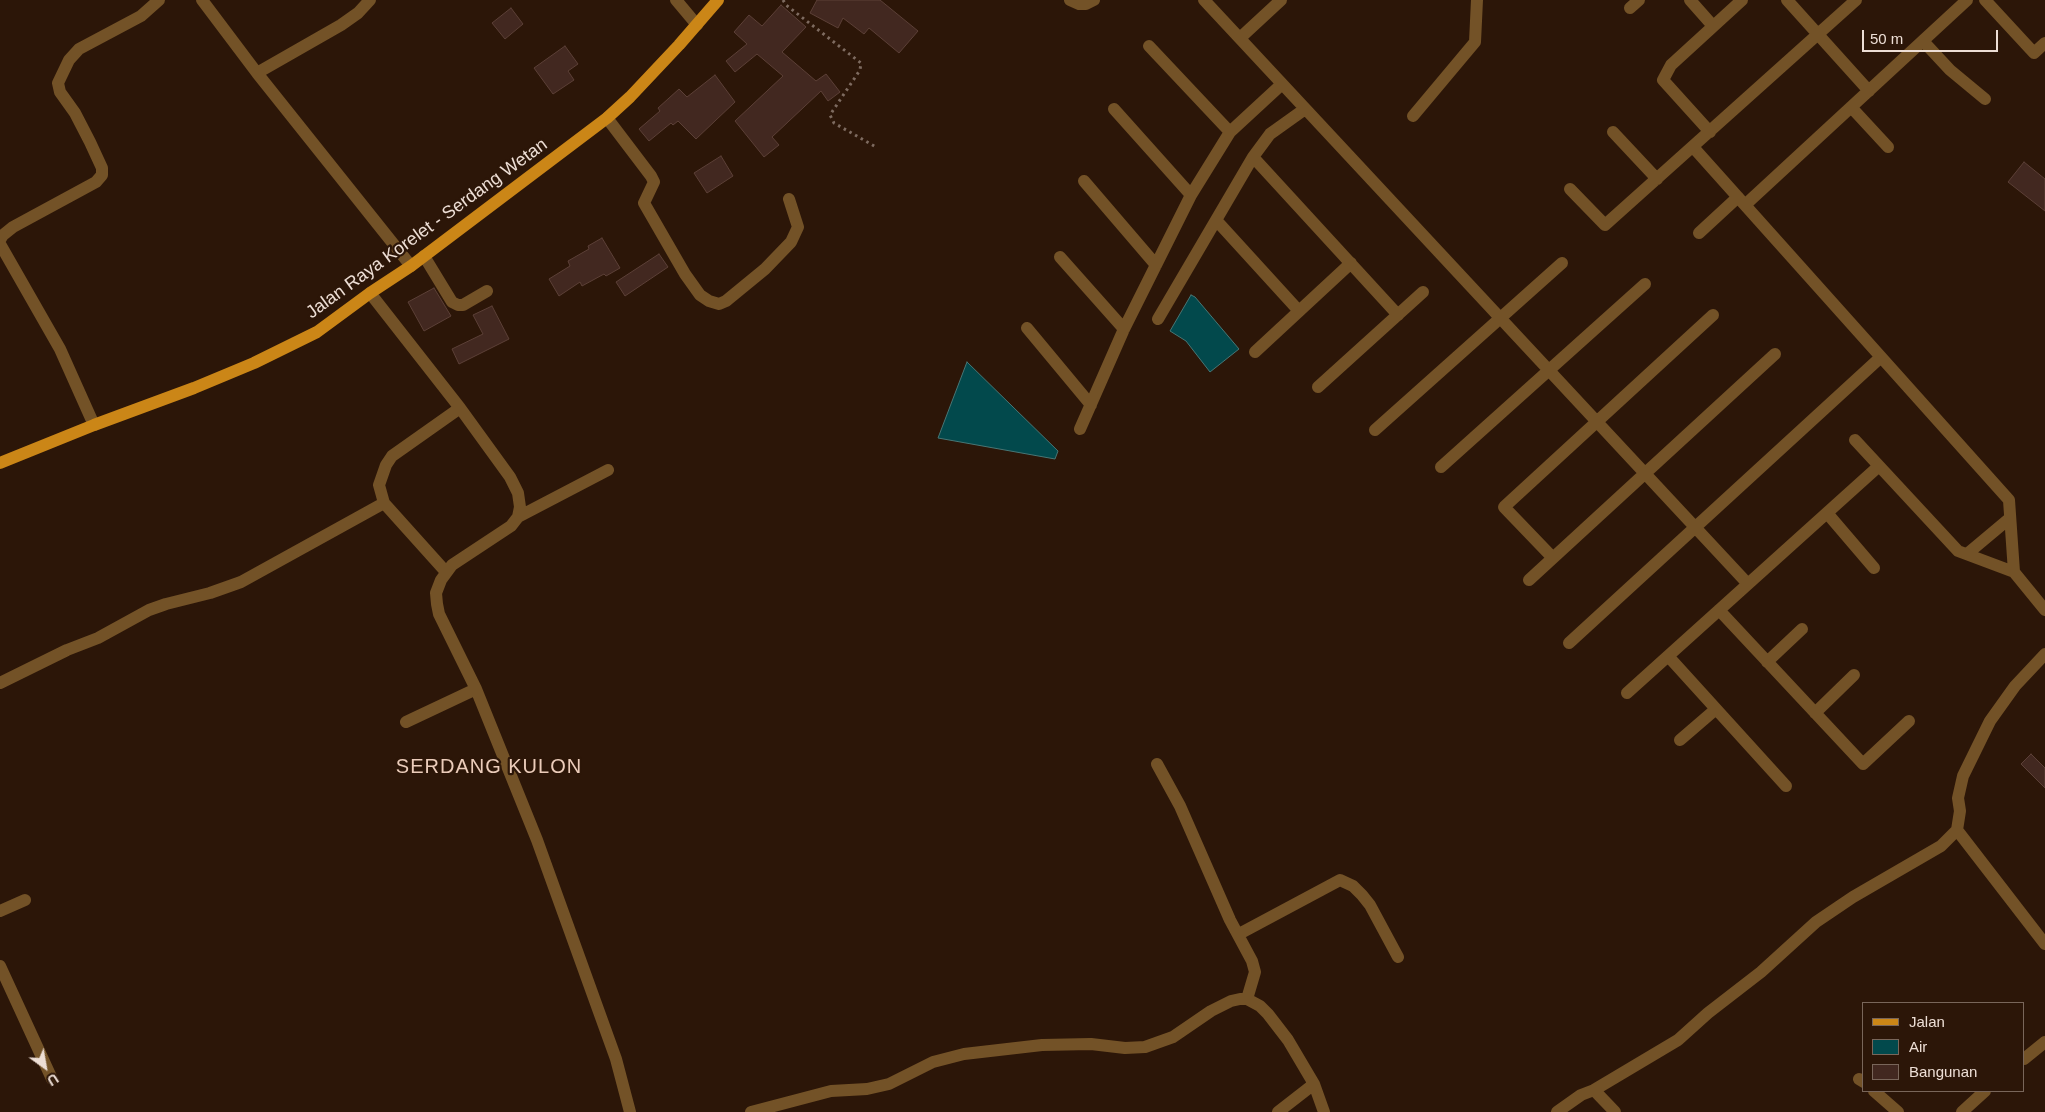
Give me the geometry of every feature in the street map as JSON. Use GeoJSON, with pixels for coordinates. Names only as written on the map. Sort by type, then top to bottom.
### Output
{"type":"FeatureCollection","features":[{"type":"Feature","properties":{"kind":"main road","name":"Jalan Raya Korelet - Serdang Wetan"},"geometry":{"type":"LineString","coordinates":[[0,463],[94,425],[194,388],[254,363],[316,332],[411,266],[606,118],[630,97],[718,0]]}},
{"type":"Feature","properties":{"kind":"street"},"geometry":{"type":"LineString","coordinates":[[94,425],[60,349],[0,242],[3,235],[13,227],[96,182],[102,175],[102,168],[90,142],[75,113],[60,92],[58,83],[70,60],[79,49],[141,16],[159,0]]}},
{"type":"Feature","properties":{"kind":"street"},"geometry":{"type":"LineString","coordinates":[[202,0],[257,73],[411,266]]}},
{"type":"Feature","properties":{"kind":"street"},"geometry":{"type":"LineString","coordinates":[[257,73],[341,25],[358,13],[370,0]]}},
{"type":"Feature","properties":{"kind":"street"},"geometry":{"type":"LineString","coordinates":[[676,0],[697,25]]}},
{"type":"Feature","properties":{"kind":"street"},"geometry":{"type":"LineString","coordinates":[[1070,0],[1079,4],[1086,4],[1094,0]]}},
{"type":"Feature","properties":{"kind":"street"},"geometry":{"type":"LineString","coordinates":[[1204,0],[1748,584]]}},
{"type":"Feature","properties":{"kind":"street"},"geometry":{"type":"LineString","coordinates":[[1240,38],[1281,0]]}},
{"type":"Feature","properties":{"kind":"street"},"geometry":{"type":"LineString","coordinates":[[1413,116],[1475,42],[1477,0]]}},
{"type":"Feature","properties":{"kind":"street"},"geometry":{"type":"LineString","coordinates":[[1690,0],[1713,26]]}},
{"type":"Feature","properties":{"kind":"street"},"geometry":{"type":"LineString","coordinates":[[1710,132],[1663,80],[1671,65],[1742,0]]}},
{"type":"Feature","properties":{"kind":"street"},"geometry":{"type":"LineString","coordinates":[[1787,0],[1869,91]]}},
{"type":"Feature","properties":{"kind":"street"},"geometry":{"type":"LineString","coordinates":[[1570,189],[1605,225],[1856,0]]}},
{"type":"Feature","properties":{"kind":"street"},"geometry":{"type":"LineString","coordinates":[[1699,233],[1742,201],[1852,107],[1967,0]]}},
{"type":"Feature","properties":{"kind":"street"},"geometry":{"type":"LineString","coordinates":[[1985,0],[2034,53],[2045,43]]}},
{"type":"Feature","properties":{"kind":"street"},"geometry":{"type":"LineString","coordinates":[[1923,41],[1950,70],[1985,99]]}},
{"type":"Feature","properties":{"kind":"street"},"geometry":{"type":"LineString","coordinates":[[1149,46],[1230,132]]}},
{"type":"Feature","properties":{"kind":"street"},"geometry":{"type":"LineString","coordinates":[[1080,429],[1124,329],[1191,195],[1230,132],[1282,84]]}},
{"type":"Feature","properties":{"kind":"street"},"geometry":{"type":"LineString","coordinates":[[1852,107],[1888,147]]}},
{"type":"Feature","properties":{"kind":"street"},"geometry":{"type":"LineString","coordinates":[[1114,109],[1191,195]]}},
{"type":"Feature","properties":{"kind":"street"},"geometry":{"type":"LineString","coordinates":[[1158,319],[1253,156],[1270,134],[1305,109]]}},
{"type":"Feature","properties":{"kind":"street"},"geometry":{"type":"LineString","coordinates":[[606,118],[651,176],[654,182],[644,203],[685,274],[700,294],[709,302],[719,304],[726,301],[765,269],[791,242],[798,226],[789,199]]}},
{"type":"Feature","properties":{"kind":"street"},"geometry":{"type":"LineString","coordinates":[[1613,132],[1658,179]]}},
{"type":"Feature","properties":{"kind":"street"},"geometry":{"type":"LineString","coordinates":[[1693,147],[2009,500],[2014,572]]}},
{"type":"Feature","properties":{"kind":"street"},"geometry":{"type":"LineString","coordinates":[[1253,156],[1398,315]]}},
{"type":"Feature","properties":{"kind":"street"},"geometry":{"type":"LineString","coordinates":[[1084,181],[1156,265]]}},
{"type":"Feature","properties":{"kind":"street"},"geometry":{"type":"LineString","coordinates":[[1216,220],[1299,311]]}},
{"type":"Feature","properties":{"kind":"street"},"geometry":{"type":"LineString","coordinates":[[424,256],[452,302],[463,305],[486,291]]}},
{"type":"Feature","properties":{"kind":"street"},"geometry":{"type":"LineString","coordinates":[[1060,257],[1124,329]]}},
{"type":"Feature","properties":{"kind":"street"},"geometry":{"type":"LineString","coordinates":[[1255,352],[1351,263]]}},
{"type":"Feature","properties":{"kind":"street"},"geometry":{"type":"LineString","coordinates":[[1375,430],[1562,263]]}},
{"type":"Feature","properties":{"kind":"street"},"geometry":{"type":"LineString","coordinates":[[1441,466],[1645,284]]}},
{"type":"Feature","properties":{"kind":"street"},"geometry":{"type":"LineString","coordinates":[[1318,387],[1423,292]]}},
{"type":"Feature","properties":{"kind":"street"},"geometry":{"type":"LineString","coordinates":[[370,293],[460,408],[510,477],[518,494],[520,507],[518,517]]}},
{"type":"Feature","properties":{"kind":"street"},"geometry":{"type":"LineString","coordinates":[[1553,558],[1504,507],[1713,315]]}},
{"type":"Feature","properties":{"kind":"street"},"geometry":{"type":"LineString","coordinates":[[1027,328],[1091,405]]}},
{"type":"Feature","properties":{"kind":"street"},"geometry":{"type":"LineString","coordinates":[[1529,580],[1775,354]]}},
{"type":"Feature","properties":{"kind":"street"},"geometry":{"type":"LineString","coordinates":[[1569,643],[1881,357]]}},
{"type":"Feature","properties":{"kind":"street"},"geometry":{"type":"LineString","coordinates":[[446,572],[384,503],[380,492],[380,477],[392,456],[460,408]]}},
{"type":"Feature","properties":{"kind":"street"},"geometry":{"type":"LineString","coordinates":[[1855,440],[1958,551],[2014,572],[2045,610]]}},
{"type":"Feature","properties":{"kind":"street"},"geometry":{"type":"LineString","coordinates":[[1627,693],[1879,466]]}},
{"type":"Feature","properties":{"kind":"street"},"geometry":{"type":"LineString","coordinates":[[608,470],[518,517],[511,526],[452,565],[446,572],[436,593],[439,614],[476,689],[537,840],[582,960],[616,1059],[630,1112]]}},
{"type":"Feature","properties":{"kind":"street"},"geometry":{"type":"LineString","coordinates":[[0,683],[68,650],[98,638],[149,610],[241,582],[384,503]]}},
{"type":"Feature","properties":{"kind":"street"},"geometry":{"type":"LineString","coordinates":[[1826,513],[1874,568]]}},
{"type":"Feature","properties":{"kind":"street"},"geometry":{"type":"LineString","coordinates":[[1967,554],[2010,518]]}},
{"type":"Feature","properties":{"kind":"street"},"geometry":{"type":"LineString","coordinates":[[1719,610],[1863,764],[1909,721]]}},
{"type":"Feature","properties":{"kind":"street"},"geometry":{"type":"LineString","coordinates":[[1767,662],[1802,629]]}},
{"type":"Feature","properties":{"kind":"street"},"geometry":{"type":"LineString","coordinates":[[1557,1112],[1580,1095],[1594,1090],[1678,1040],[1708,1013],[1761,972],[1816,922],[1853,897],[1941,846],[1957,830],[1960,812],[1958,798],[1964,776],[1990,722],[2015,686],[2045,654]]}},
{"type":"Feature","properties":{"kind":"street"},"geometry":{"type":"LineString","coordinates":[[1668,656],[1786,786]]}},
{"type":"Feature","properties":{"kind":"street"},"geometry":{"type":"LineString","coordinates":[[1816,713],[1854,675]]}},
{"type":"Feature","properties":{"kind":"street"},"geometry":{"type":"LineString","coordinates":[[406,722],[476,689]]}},
{"type":"Feature","properties":{"kind":"street"},"geometry":{"type":"LineString","coordinates":[[1680,740],[1716,708]]}},
{"type":"Feature","properties":{"kind":"street"},"geometry":{"type":"LineString","coordinates":[[1157,764],[1180,806],[1230,920],[1252,961],[1255,972],[1247,999]]}},
{"type":"Feature","properties":{"kind":"street"},"geometry":{"type":"LineString","coordinates":[[1957,830],[2045,944]]}},
{"type":"Feature","properties":{"kind":"street"},"geometry":{"type":"LineString","coordinates":[[1239,934],[1340,880],[1353,886],[1362,895],[1398,957]]}},
{"type":"Feature","properties":{"kind":"street"},"geometry":{"type":"LineString","coordinates":[[0,912],[25,900]]}},
{"type":"Feature","properties":{"kind":"street"},"geometry":{"type":"LineString","coordinates":[[0,966],[52,1079]]}},
{"type":"Feature","properties":{"kind":"street"},"geometry":{"type":"LineString","coordinates":[[750,1112],[831,1091],[867,1089],[889,1084],[933,1062],[964,1054],[1042,1045],[1090,1044],[1125,1048],[1145,1047],[1173,1037],[1211,1011],[1231,1001],[1247,999],[1260,1006],[1288,1040],[1314,1084],[1324,1112]]}},
{"type":"Feature","properties":{"kind":"street"},"geometry":{"type":"LineString","coordinates":[[2025,1057],[2045,1042]]}},
{"type":"Feature","properties":{"kind":"street"},"geometry":{"type":"LineString","coordinates":[[1278,1112],[1314,1084]]}},
{"type":"Feature","properties":{"kind":"street"},"geometry":{"type":"LineString","coordinates":[[1594,1090],[1615,1112]]}},
{"type":"Feature","properties":{"kind":"street"},"geometry":{"type":"LineString","coordinates":[[1875,1092],[1898,1112]]}},
{"type":"Feature","properties":{"kind":"street"},"geometry":{"type":"LineString","coordinates":[[1962,1112],[1983,1092]]}},
{"type":"Feature","properties":{"kind":"path"},"geometry":{"type":"LineString","coordinates":[[783,0],[786,5],[861,63],[860,70],[830,115],[834,123],[876,147]]}},
{"type":"Feature","properties":{"kind":"water"},"geometry":{"type":"Polygon","coordinates":[[[1191,295],[1195,297],[1239,349],[1210,372],[1186,341],[1170,331],[1191,295]]]}},
{"type":"Feature","properties":{"kind":"water"},"geometry":{"type":"Polygon","coordinates":[[[967,362],[1058,451],[1055,459],[938,438],[967,362]]]}},
{"type":"Feature","properties":{"kind":"building"},"geometry":{"type":"Polygon","coordinates":[[[817,0],[880,0],[918,31],[899,53],[869,28],[864,34],[843,18],[838,28],[810,13],[817,0]]]}},
{"type":"Feature","properties":{"kind":"building"},"geometry":{"type":"Polygon","coordinates":[[[781,5],[806,27],[782,52],[816,81],[826,74],[840,92],[828,101],[821,91],[772,137],[779,145],[764,157],[735,121],[783,76],[757,54],[735,72],[726,61],[747,44],[734,32],[749,15],[762,26],[781,5]]]}},
{"type":"Feature","properties":{"kind":"building"},"geometry":{"type":"Polygon","coordinates":[[[511,8],[523,24],[505,39],[492,23],[511,8]]]}},
{"type":"Feature","properties":{"kind":"building"},"geometry":{"type":"Polygon","coordinates":[[[565,46],[578,64],[568,71],[574,80],[553,94],[534,68],[565,46]]]}},
{"type":"Feature","properties":{"kind":"building"},"geometry":{"type":"Polygon","coordinates":[[[715,75],[735,102],[696,139],[678,121],[673,125],[671,123],[649,141],[639,129],[660,111],[658,108],[679,89],[687,97],[715,75]]]}},
{"type":"Feature","properties":{"kind":"building"},"geometry":{"type":"Polygon","coordinates":[[[721,156],[733,176],[707,193],[694,173],[721,156]]]}},
{"type":"Feature","properties":{"kind":"building"},"geometry":{"type":"Polygon","coordinates":[[[2024,162],[2045,179],[2045,211],[2008,182],[2024,162]]]}},
{"type":"Feature","properties":{"kind":"building"},"geometry":{"type":"Polygon","coordinates":[[[602,238],[620,268],[582,286],[580,282],[559,296],[549,279],[570,266],[568,261],[589,249],[588,246],[602,238]]]}},
{"type":"Feature","properties":{"kind":"building"},"geometry":{"type":"Polygon","coordinates":[[[659,254],[668,267],[625,296],[616,282],[659,254]]]}},
{"type":"Feature","properties":{"kind":"building"},"geometry":{"type":"Polygon","coordinates":[[[434,288],[451,316],[424,331],[408,302],[434,288]]]}},
{"type":"Feature","properties":{"kind":"building"},"geometry":{"type":"Polygon","coordinates":[[[492,306],[509,339],[459,364],[452,349],[483,334],[473,315],[492,306]]]}},
{"type":"Feature","properties":{"kind":"building"},"geometry":{"type":"Polygon","coordinates":[[[2031,754],[2045,768],[2045,788],[2021,764],[2031,754]]]}},
{"type":"Feature","properties":{"kind":"district","name":"SERDANG KULON"},"geometry":{"type":"Point","coordinates":[489,767]}}]}
